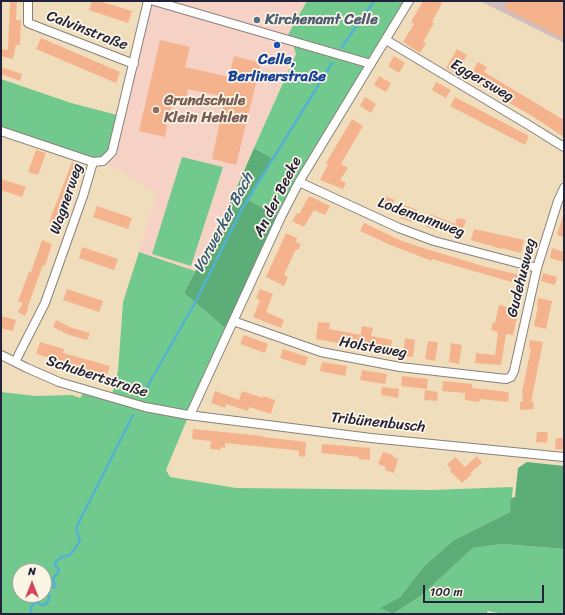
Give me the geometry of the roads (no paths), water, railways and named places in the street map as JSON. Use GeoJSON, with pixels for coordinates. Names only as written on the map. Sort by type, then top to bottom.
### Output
{"type":"FeatureCollection","features":[{"type":"Feature","properties":{"kind":"street","name":"Calvinstraße"},"geometry":{"type":"LineString","coordinates":[[28,1],[28,23],[134,64]]}},
{"type":"Feature","properties":{"kind":"street","name":"Wagnerweg"},"geometry":{"type":"LineString","coordinates":[[15,362],[45,303],[78,210],[93,162],[103,161],[112,152],[148,1]]}},
{"type":"Feature","properties":{"kind":"street"},"geometry":{"type":"LineString","coordinates":[[154,1],[371,64]]}},
{"type":"Feature","properties":{"kind":"street","name":"An der Beeke"},"geometry":{"type":"LineString","coordinates":[[189,415],[281,217],[299,182],[409,1]]}},
{"type":"Feature","properties":{"kind":"street","name":"Eggersweg"},"geometry":{"type":"LineString","coordinates":[[386,40],[564,147]]}},
{"type":"Feature","properties":{"kind":"street"},"geometry":{"type":"LineString","coordinates":[[1,130],[93,162]]}},
{"type":"Feature","properties":{"kind":"street","name":"Lodemannweg"},"geometry":{"type":"LineString","coordinates":[[299,182],[399,228],[434,241],[537,268]]}},
{"type":"Feature","properties":{"kind":"street","name":"Gudehusweg"},"geometry":{"type":"LineString","coordinates":[[511,377],[514,371],[537,268],[558,201],[564,188]]}},
{"type":"Feature","properties":{"kind":"street","name":"Holsteweg"},"geometry":{"type":"LineString","coordinates":[[233,321],[321,352],[400,367],[506,379],[511,377]]}},
{"type":"Feature","properties":{"kind":"street","name":"Schubertstraße"},"geometry":{"type":"LineString","coordinates":[[1,355],[59,382],[85,391],[145,408],[189,415]]}},
{"type":"Feature","properties":{"kind":"street","name":"Tribünenbusch"},"geometry":{"type":"LineString","coordinates":[[189,415],[371,438],[564,457]]}},
{"type":"Feature","properties":{"kind":"waterway","name":"Vorwerker Bach"},"geometry":{"type":"LineString","coordinates":[[342,47],[374,1]]}},
{"type":"Feature","properties":{"kind":"waterway","name":"Vorwerker Bach"},"geometry":{"type":"LineString","coordinates":[[142,396],[196,301],[242,209],[332,63]]}},
{"type":"Feature","properties":{"kind":"waterway","name":"Vorwerker Bach"},"geometry":{"type":"LineString","coordinates":[[31,614],[31,607],[36,602],[42,605],[46,604],[49,599],[49,594],[45,588],[45,585],[48,584],[55,587],[53,578],[59,569],[55,565],[55,562],[63,556],[68,556],[71,554],[80,541],[76,528],[133,415]]}},
{"type":"Feature","properties":{"kind":"place","name":"Kirchenamt Celle"},"geometry":{"type":"Point","coordinates":[257,20]}},
{"type":"Feature","properties":{"kind":"place","name":"Celle, Berlinerstraße"},"geometry":{"type":"Point","coordinates":[277,45]}},
{"type":"Feature","properties":{"kind":"place","name":"Grundschule Klein Hehlen"},"geometry":{"type":"Point","coordinates":[156,110]}}]}
